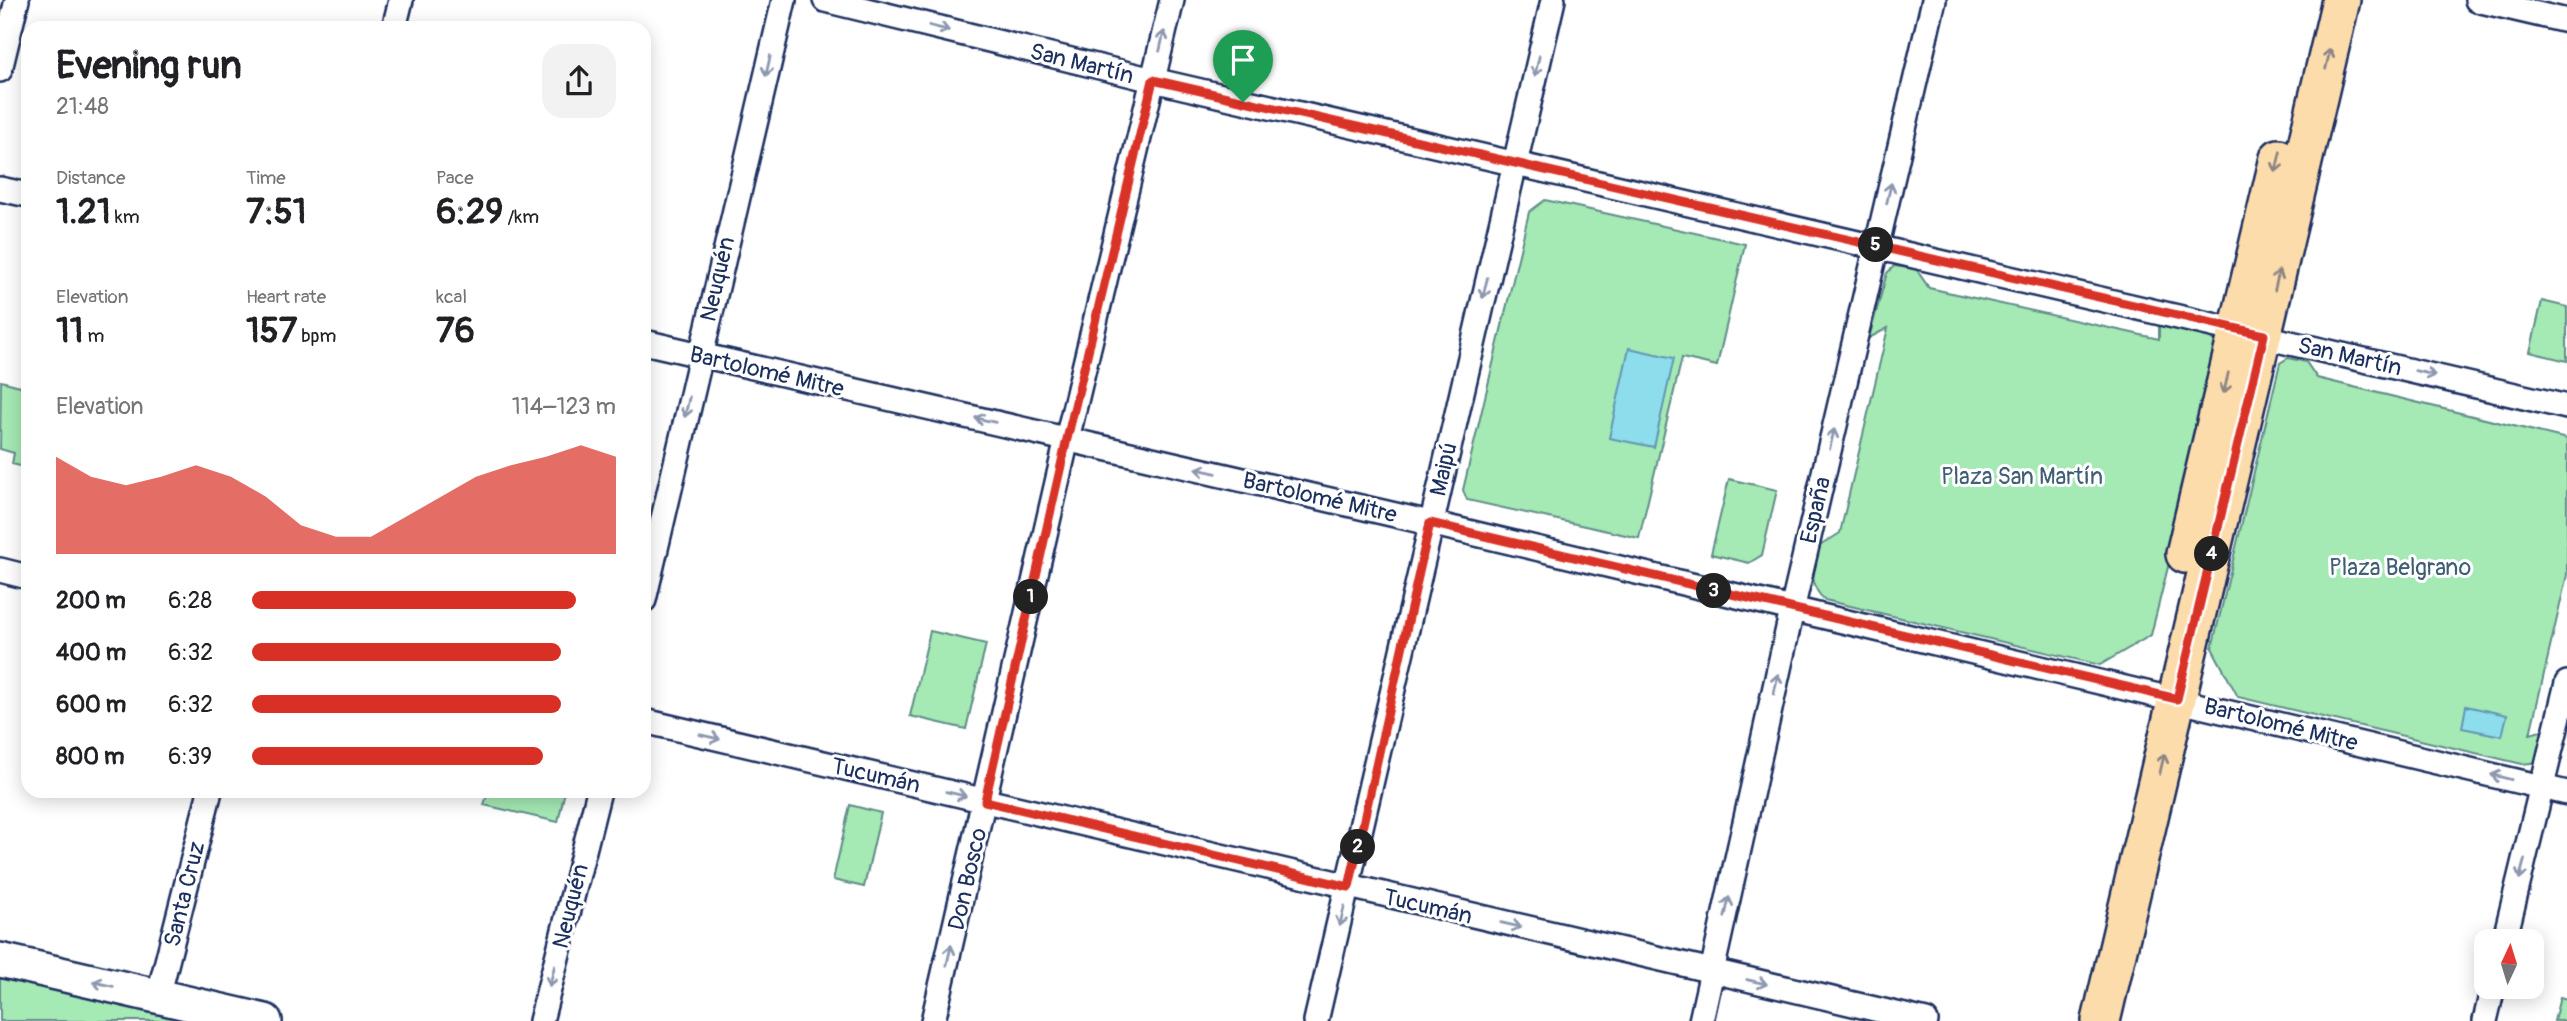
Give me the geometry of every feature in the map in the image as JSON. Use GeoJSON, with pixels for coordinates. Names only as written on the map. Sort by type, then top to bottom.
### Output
{"type":"FeatureCollection","features":[{"type":"Feature","properties":{"kind":"main road"},"geometry":{"type":"LineString","coordinates":[[2251,332],[2316,0]]}},
{"type":"Feature","properties":{"kind":"main road"},"geometry":{"type":"LineString","coordinates":[[2081,1021],[2165,696],[2251,332],[2341,0]]}},
{"type":"Feature","properties":{"kind":"main road"},"geometry":{"type":"LineString","coordinates":[[2101,1021],[2165,696]]}},
{"type":"Feature","properties":{"kind":"main road"},"geometry":{"type":"LineString","coordinates":[[0,960],[265,1021]]}},
{"type":"Feature","properties":{"kind":"street"},"geometry":{"type":"LineString","coordinates":[[0,70],[17,0]]}},
{"type":"Feature","properties":{"kind":"street"},"geometry":{"type":"LineString","coordinates":[[396,21],[401,0]]}},
{"type":"Feature","properties":{"kind":"street","name":"Neuquén"},"geometry":{"type":"LineString","coordinates":[[651,569],[784,0]]}},
{"type":"Feature","properties":{"kind":"street","name":"San Martín"},"geometry":{"type":"LineString","coordinates":[[825,0],[1514,165],[1877,245],[2567,407]]}},
{"type":"Feature","properties":{"kind":"street","name":"Don Bosco"},"geometry":{"type":"LineString","coordinates":[[933,1021],[1067,439],[1172,0]]}},
{"type":"Feature","properties":{"kind":"street","name":"Maipú"},"geometry":{"type":"LineString","coordinates":[[1316,1021],[1553,0]]}},
{"type":"Feature","properties":{"kind":"street","name":"España"},"geometry":{"type":"LineString","coordinates":[[1701,1021],[1792,610],[1934,0]]}},
{"type":"Feature","properties":{"kind":"street"},"geometry":{"type":"LineString","coordinates":[[2477,0],[2567,21]]}},
{"type":"Feature","properties":{"kind":"street"},"geometry":{"type":"LineString","coordinates":[[0,189],[21,194]]}},
{"type":"Feature","properties":{"kind":"street","name":"Bartolomé Mitre"},"geometry":{"type":"LineString","coordinates":[[651,344],[1430,523],[2567,793]]}},
{"type":"Feature","properties":{"kind":"street"},"geometry":{"type":"LineString","coordinates":[[0,570],[21,575]]}},
{"type":"Feature","properties":{"kind":"street"},"geometry":{"type":"LineString","coordinates":[[2507,929],[2567,683]]}},
{"type":"Feature","properties":{"kind":"street","name":"Tucumán"},"geometry":{"type":"LineString","coordinates":[[651,723],[1926,1021]]}},
{"type":"Feature","properties":{"kind":"street","name":"Santa Cruz"},"geometry":{"type":"LineString","coordinates":[[158,997],[208,798]]}},
{"type":"Feature","properties":{"kind":"street","name":"Neuquén"},"geometry":{"type":"LineString","coordinates":[[541,1021],[597,798]]}},
{"type":"Feature","properties":{"kind":"street"},"geometry":{"type":"LineString","coordinates":[[2485,1021],[2490,999]]}},
{"type":"Feature","properties":{"kind":"green space"},"geometry":{"type":"Polygon","coordinates":[[[1545,200],[1745,244],[1717,366],[1682,358],[1639,538],[1467,500],[1463,490],[1529,212],[1545,200]]]}},
{"type":"Feature","properties":{"kind":"green space","name":"Plaza San Martín"},"geometry":{"type":"Polygon","coordinates":[[[1894,266],[1916,269],[1929,288],[2159,339],[2159,325],[2186,330],[2204,335],[2218,344],[2222,351],[2151,635],[2100,665],[1825,600],[1819,594],[1813,576],[1818,547],[1840,533],[1888,328],[1869,338],[1887,273],[1894,266]]]}},
{"type":"Feature","properties":{"kind":"green space"},"geometry":{"type":"Polygon","coordinates":[[[2542,301],[2567,307],[2567,361],[2530,352],[2542,301]]]}},
{"type":"Feature","properties":{"kind":"green space","name":"Plaza Belgrano"},"geometry":{"type":"Polygon","coordinates":[[[2288,358],[2306,362],[2317,378],[2567,439],[2567,575],[2530,734],[2544,730],[2539,762],[2522,764],[2238,697],[2212,648],[2280,363],[2288,358]]]}},
{"type":"Feature","properties":{"kind":"green space"},"geometry":{"type":"Polygon","coordinates":[[[1,381],[21,386],[21,466],[12,464],[14,453],[0,449],[1,381]]]}},
{"type":"Feature","properties":{"kind":"green space"},"geometry":{"type":"Polygon","coordinates":[[[1729,479],[1777,490],[1762,555],[1749,563],[1711,554],[1729,479]]]}},
{"type":"Feature","properties":{"kind":"green space"},"geometry":{"type":"Polygon","coordinates":[[[930,631],[986,644],[966,729],[910,716],[930,631]]]}},
{"type":"Feature","properties":{"kind":"green space"},"geometry":{"type":"Polygon","coordinates":[[[486,798],[563,798],[558,822],[484,805],[486,798]]]}},
{"type":"Feature","properties":{"kind":"green space"},"geometry":{"type":"Polygon","coordinates":[[[850,805],[881,813],[864,887],[833,880],[850,805]]]}},
{"type":"Feature","properties":{"kind":"green space"},"geometry":{"type":"Polygon","coordinates":[[[0,977],[187,1021],[0,1021],[0,977]]]}},
{"type":"Feature","properties":{"kind":"green space"},"geometry":{"type":"Polygon","coordinates":[[[2560,997],[2567,999],[2567,1021],[2554,1021],[2560,997]]]}},
{"type":"Feature","properties":{"kind":"water"},"geometry":{"type":"Polygon","coordinates":[[[1629,348],[1674,358],[1654,447],[1609,438],[1629,348]]]}},
{"type":"Feature","properties":{"kind":"water"},"geometry":{"type":"Polygon","coordinates":[[[2466,706],[2507,715],[2502,736],[2462,728],[2466,706]]]}},
{"type":"Feature","properties":{"kind":"route"},"geometry":{"type":"LineString","coordinates":[[1153,80],[1243,102],[2264,335],[2177,699],[1430,523],[1349,887],[985,801],[1067,439],[1153,80]]}}]}
